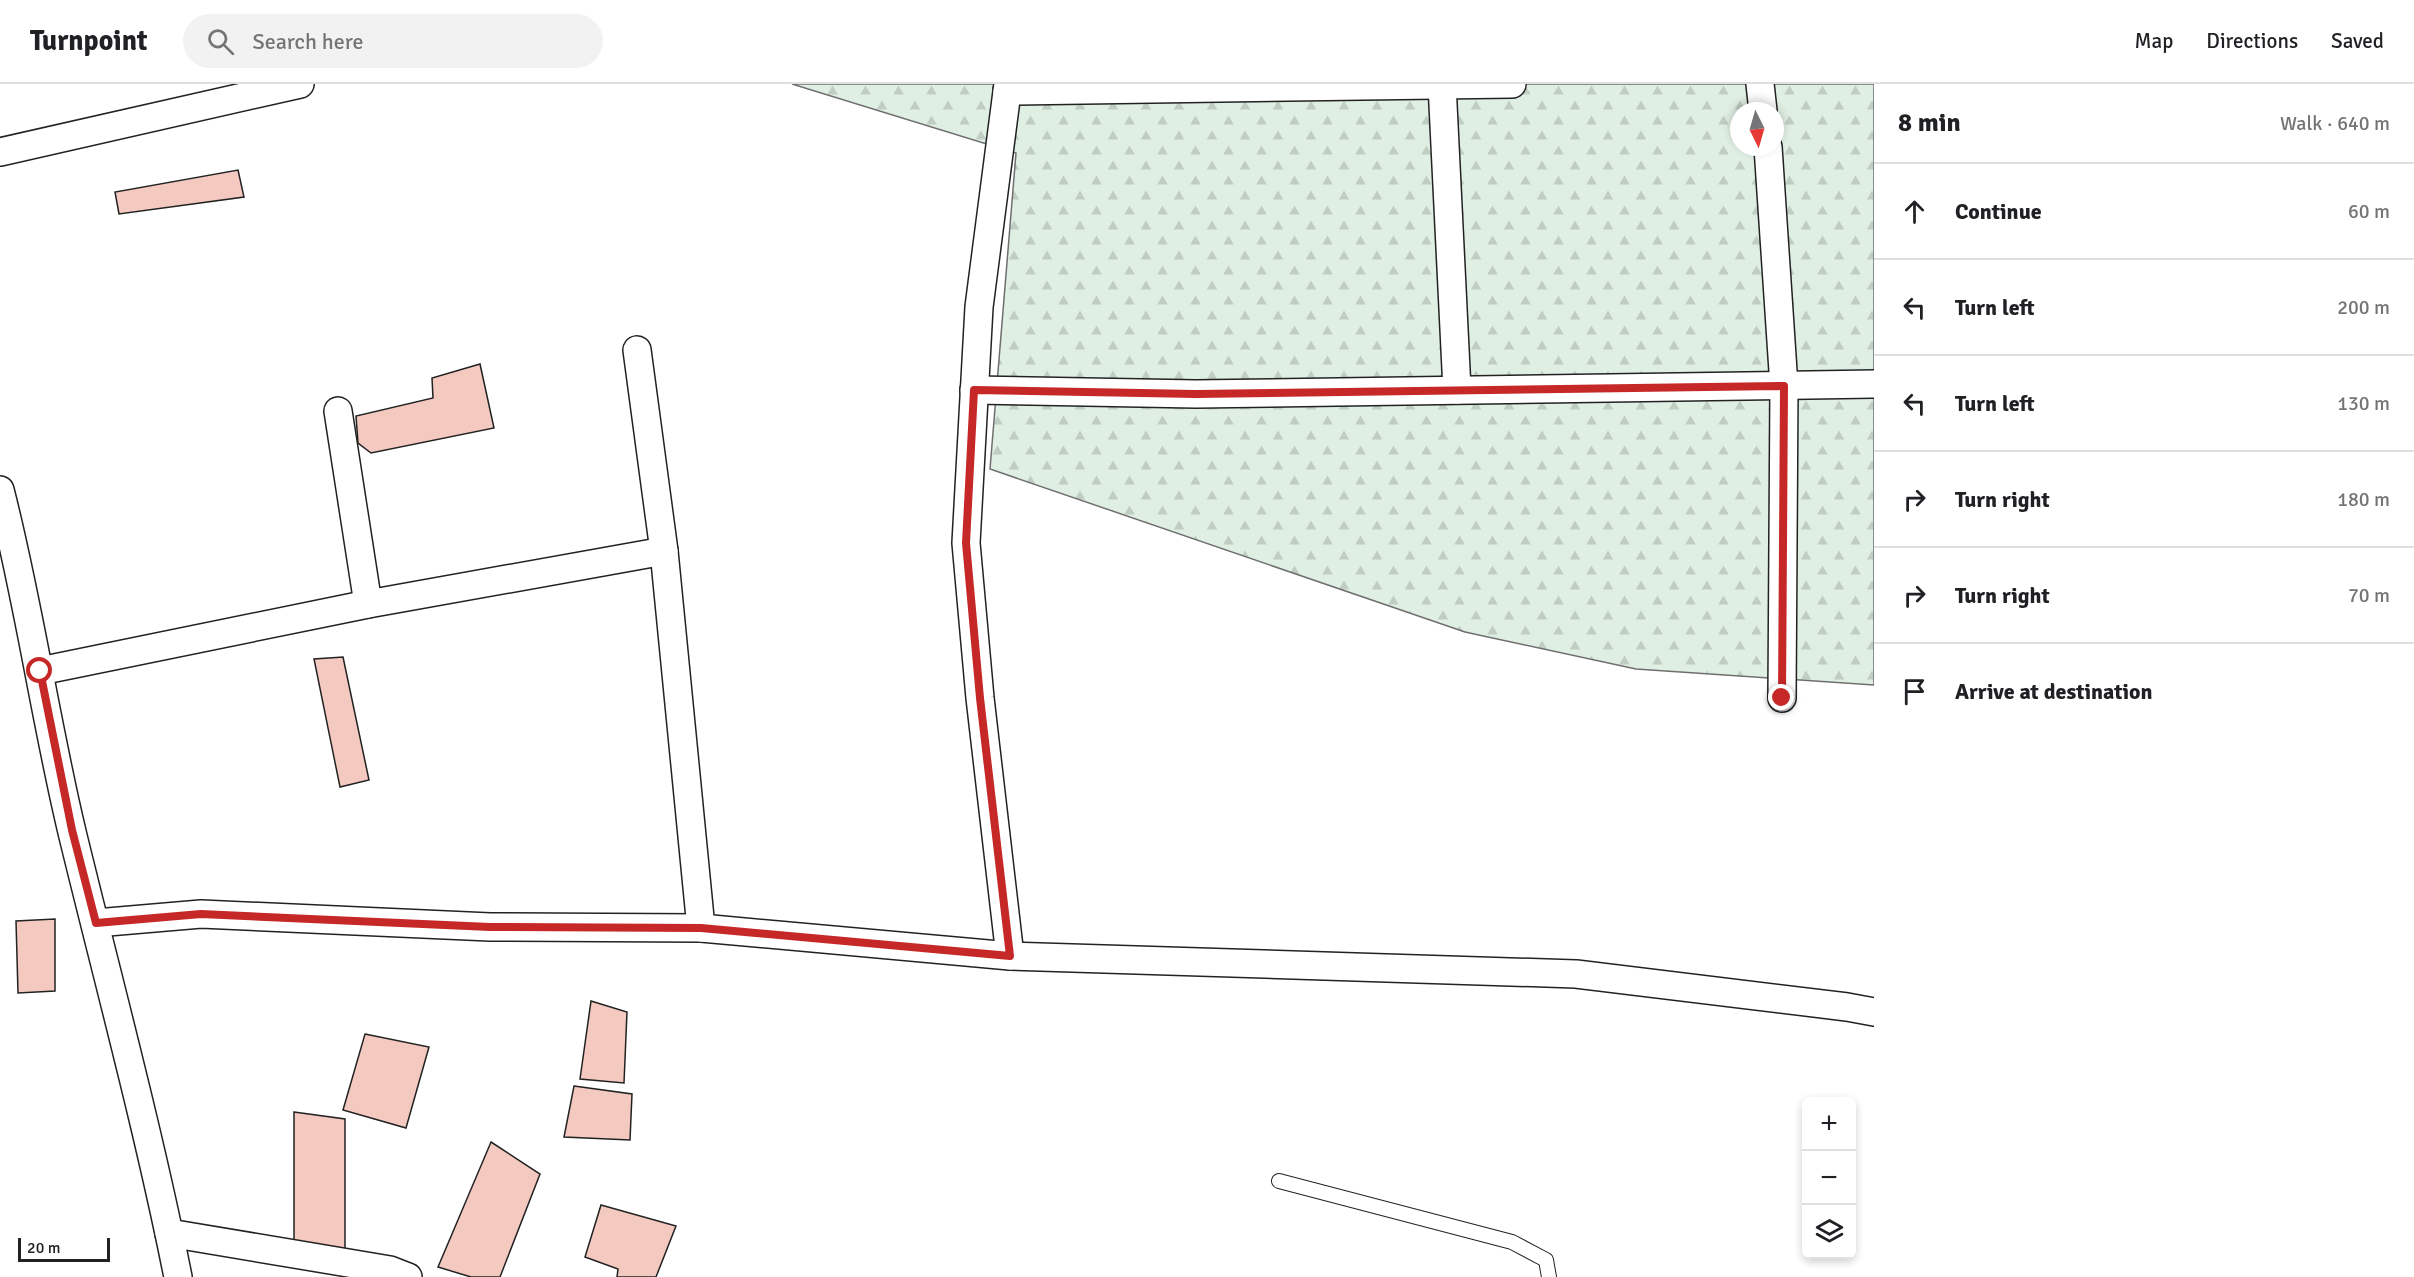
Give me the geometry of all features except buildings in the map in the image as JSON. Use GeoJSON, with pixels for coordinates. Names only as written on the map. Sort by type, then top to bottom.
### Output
{"type":"FeatureCollection","features":[{"type":"Feature","properties":{"kind":"street"},"geometry":{"type":"LineString","coordinates":[[0,152],[300,84]]}},
{"type":"Feature","properties":{"kind":"street"},"geometry":{"type":"LineString","coordinates":[[1443,84],[1457,390]]}},
{"type":"Feature","properties":{"kind":"street"},"geometry":{"type":"LineString","coordinates":[[1010,956],[980,698],[966,543],[979,307],[1007,88],[1512,84]]}},
{"type":"Feature","properties":{"kind":"street"},"geometry":{"type":"LineString","coordinates":[[1760,84],[1762,102]]}},
{"type":"Feature","properties":{"kind":"street"},"geometry":{"type":"LineString","coordinates":[[1769,156],[1784,386],[1782,698]]}},
{"type":"Feature","properties":{"kind":"street"},"geometry":{"type":"LineString","coordinates":[[637,350],[664,551],[701,928]]}},
{"type":"Feature","properties":{"kind":"street"},"geometry":{"type":"LineString","coordinates":[[974,390],[1196,394],[1874,384]]}},
{"type":"Feature","properties":{"kind":"street"},"geometry":{"type":"LineString","coordinates":[[339,411],[368,604]]}},
{"type":"Feature","properties":{"kind":"street"},"geometry":{"type":"LineString","coordinates":[[0,490],[4,518],[40,671],[72,830],[96,923],[178,1277]]}},
{"type":"Feature","properties":{"kind":"street"},"geometry":{"type":"LineString","coordinates":[[40,671],[368,604],[664,551]]}},
{"type":"Feature","properties":{"kind":"street"},"geometry":{"type":"LineString","coordinates":[[96,923],[201,914],[490,927],[701,928],[1010,956],[1576,974],[1835,1005],[1874,1012]]}},
{"type":"Feature","properties":{"kind":"street"},"geometry":{"type":"LineString","coordinates":[[169,1233],[390,1270],[408,1277]]}},
{"type":"Feature","properties":{"kind":"lane"},"geometry":{"type":"LineString","coordinates":[[1279,1182],[1512,1242],[1546,1260],[1549,1277]]}},
{"type":"Feature","properties":{"kind":"green space"},"geometry":{"type":"Polygon","coordinates":[[[792,84],[1874,84],[1874,685],[1636,669],[1465,632],[990,469],[1016,153],[792,84]]]}},
{"type":"Feature","properties":{"kind":"route"},"geometry":{"type":"LineString","coordinates":[[40,671],[72,830],[96,923],[201,914],[490,927],[701,928],[1010,956],[980,698],[966,543],[974,390],[1196,394],[1784,386],[1782,698]]}}]}
